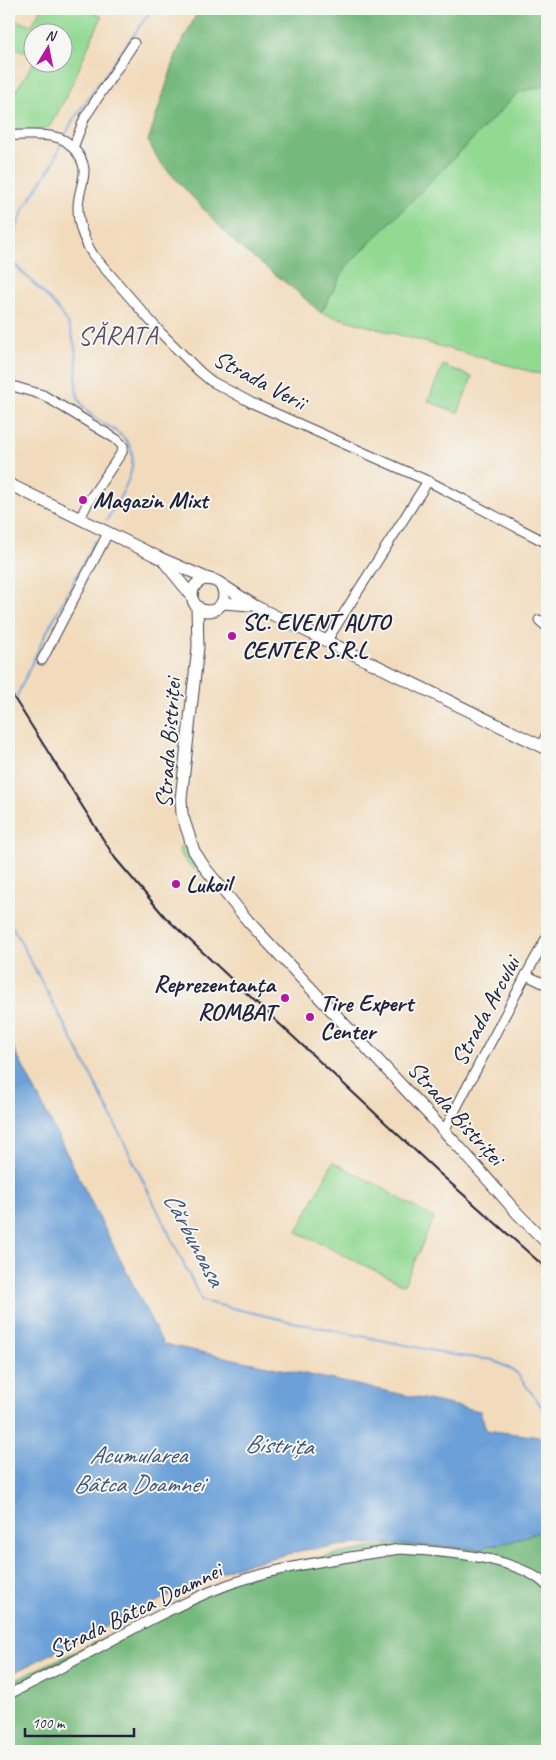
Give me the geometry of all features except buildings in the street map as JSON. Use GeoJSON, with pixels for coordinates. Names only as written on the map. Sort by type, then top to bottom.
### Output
{"type":"FeatureCollection","features":[{"type":"Feature","properties":{"kind":"main road"},"geometry":{"type":"LineString","coordinates":[[9,484],[160,558],[215,581],[255,606],[544,748]]}},
{"type":"Feature","properties":{"kind":"main road"},"geometry":{"type":"LineString","coordinates":[[160,558],[204,610],[217,607],[255,606]]}},
{"type":"Feature","properties":{"kind":"main road"},"geometry":{"type":"LineString","coordinates":[[195,601],[193,591],[198,583],[207,579],[215,581],[223,590],[224,599],[217,607]]}},
{"type":"Feature","properties":{"kind":"main road","name":"Strada Bistriței"},"geometry":{"type":"LineString","coordinates":[[195,601],[198,648]]}},
{"type":"Feature","properties":{"kind":"main road","name":"Strada Bistriței"},"geometry":{"type":"LineString","coordinates":[[217,607],[204,625],[198,648],[181,799],[182,814],[189,841],[194,851],[205,868],[248,921],[444,1131],[518,1214],[547,1243]]}},
{"type":"Feature","properties":{"kind":"street"},"geometry":{"type":"LineString","coordinates":[[9,135],[48,136],[66,142],[85,117],[134,43]]}},
{"type":"Feature","properties":{"kind":"street","name":"Strada Verii"},"geometry":{"type":"LineString","coordinates":[[66,142],[79,155],[85,170],[78,205],[80,229],[88,246],[148,318],[199,371],[211,381],[244,399],[428,481],[547,543]]}},
{"type":"Feature","properties":{"kind":"street"},"geometry":{"type":"LineString","coordinates":[[9,385],[43,395],[116,439],[123,446],[122,452],[88,502],[80,519]]}},
{"type":"Feature","properties":{"kind":"street"},"geometry":{"type":"LineString","coordinates":[[327,640],[428,481]]}},
{"type":"Feature","properties":{"kind":"street"},"geometry":{"type":"LineString","coordinates":[[42,660],[108,533]]}},
{"type":"Feature","properties":{"kind":"street"},"geometry":{"type":"LineString","coordinates":[[539,620],[547,627]]}},
{"type":"Feature","properties":{"kind":"street"},"geometry":{"type":"LineString","coordinates":[[544,748],[547,734]]}},
{"type":"Feature","properties":{"kind":"street","name":"Strada Arcului"},"geometry":{"type":"LineString","coordinates":[[444,1131],[547,937]]}},
{"type":"Feature","properties":{"kind":"street"},"geometry":{"type":"LineString","coordinates":[[526,975],[547,985]]}},
{"type":"Feature","properties":{"kind":"street","name":"Strada Bâtca Doamnei"},"geometry":{"type":"LineString","coordinates":[[9,1694],[171,1610],[227,1585],[286,1568],[325,1560],[399,1549],[490,1559],[521,1568],[547,1586]]}},
{"type":"Feature","properties":{"kind":"green space"},"geometry":{"type":"Polygon","coordinates":[[[41,9],[87,9],[102,17],[71,87],[49,127],[39,131],[9,132],[9,102],[27,72],[72,72],[72,22],[34,22],[41,9]]]}},
{"type":"Feature","properties":{"kind":"green space"},"geometry":{"type":"Polygon","coordinates":[[[199,9],[547,9],[547,85],[519,92],[346,267],[321,313],[295,290],[237,245],[159,161],[148,141],[177,52],[199,9]]]}},
{"type":"Feature","properties":{"kind":"green space"},"geometry":{"type":"Polygon","coordinates":[[[9,19],[22,22],[22,51],[9,48],[9,19]]]}},
{"type":"Feature","properties":{"kind":"green space"},"geometry":{"type":"Polygon","coordinates":[[[547,85],[547,376],[321,313],[346,267],[519,92],[547,85]]]}},
{"type":"Feature","properties":{"kind":"green space"},"geometry":{"type":"Polygon","coordinates":[[[443,365],[472,377],[458,413],[428,401],[443,365]]]}},
{"type":"Feature","properties":{"kind":"green space"},"geometry":{"type":"Polygon","coordinates":[[[181,845],[184,846],[196,868],[194,869],[186,862],[179,851],[181,845]]]}},
{"type":"Feature","properties":{"kind":"green space"},"geometry":{"type":"Polygon","coordinates":[[[333,1162],[387,1190],[434,1218],[404,1285],[297,1232],[333,1162]]]}},
{"type":"Feature","properties":{"kind":"green space"},"geometry":{"type":"Polygon","coordinates":[[[547,1529],[547,1751],[9,1751],[9,1682],[256,1569],[397,1543],[494,1545],[547,1529]]]}},
{"type":"Feature","properties":{"kind":"water","name":"Acumularea Bâtca Doamnei"},"geometry":{"type":"Polygon","coordinates":[[[9,1039],[163,1344],[480,1411],[486,1430],[547,1438],[547,1529],[509,1542],[486,1546],[483,1549],[381,1543],[345,1545],[304,1550],[234,1567],[147,1606],[9,1675],[9,1039]]]}},
{"type":"Feature","properties":{"kind":"waterway"},"geometry":{"type":"LineString","coordinates":[[64,137],[73,120],[152,9]]}},
{"type":"Feature","properties":{"kind":"waterway"},"geometry":{"type":"LineString","coordinates":[[9,256],[24,208],[54,162],[61,143]]}},
{"type":"Feature","properties":{"kind":"waterway"},"geometry":{"type":"LineString","coordinates":[[9,259],[53,303],[67,322],[76,351],[76,389],[80,402],[91,414],[119,433],[129,445],[132,453],[131,471],[125,488],[107,520]]}},
{"type":"Feature","properties":{"kind":"waterway","name":"Cărbunoasa"},"geometry":{"type":"LineString","coordinates":[[16,698],[43,639],[95,541]]}},
{"type":"Feature","properties":{"kind":"waterway","name":"Cărbunoasa"},"geometry":{"type":"LineString","coordinates":[[9,712],[13,705]]}},
{"type":"Feature","properties":{"kind":"waterway","name":"Cărbunoasa"},"geometry":{"type":"LineString","coordinates":[[9,920],[90,1073],[202,1301],[288,1321],[454,1355],[493,1360],[516,1372],[545,1411]]}},
{"type":"Feature","properties":{"kind":"railway"},"geometry":{"type":"LineString","coordinates":[[9,690],[115,858],[165,917],[438,1172],[547,1269]]}},
{"type":"Feature","properties":{"kind":"place","name":"Magazin Mixt"},"geometry":{"type":"Point","coordinates":[83,500]}},
{"type":"Feature","properties":{"kind":"place","name":"SC. EVENT AUTO CENTER S.R.L"},"geometry":{"type":"Point","coordinates":[232,636]}},
{"type":"Feature","properties":{"kind":"place","name":"Lukoil"},"geometry":{"type":"Point","coordinates":[176,884]}},
{"type":"Feature","properties":{"kind":"place","name":"Reprezentanța ROMBAT"},"geometry":{"type":"Point","coordinates":[285,998]}},
{"type":"Feature","properties":{"kind":"place","name":"Tire Expert Center"},"geometry":{"type":"Point","coordinates":[310,1017]}},
{"type":"Feature","properties":{"kind":"district","name":"SĂRATA"},"geometry":{"type":"Point","coordinates":[118,335]}},
{"type":"Feature","properties":{"kind":"water label","name":"Bistrița"},"geometry":{"type":"Point","coordinates":[279,1445]}}]}
